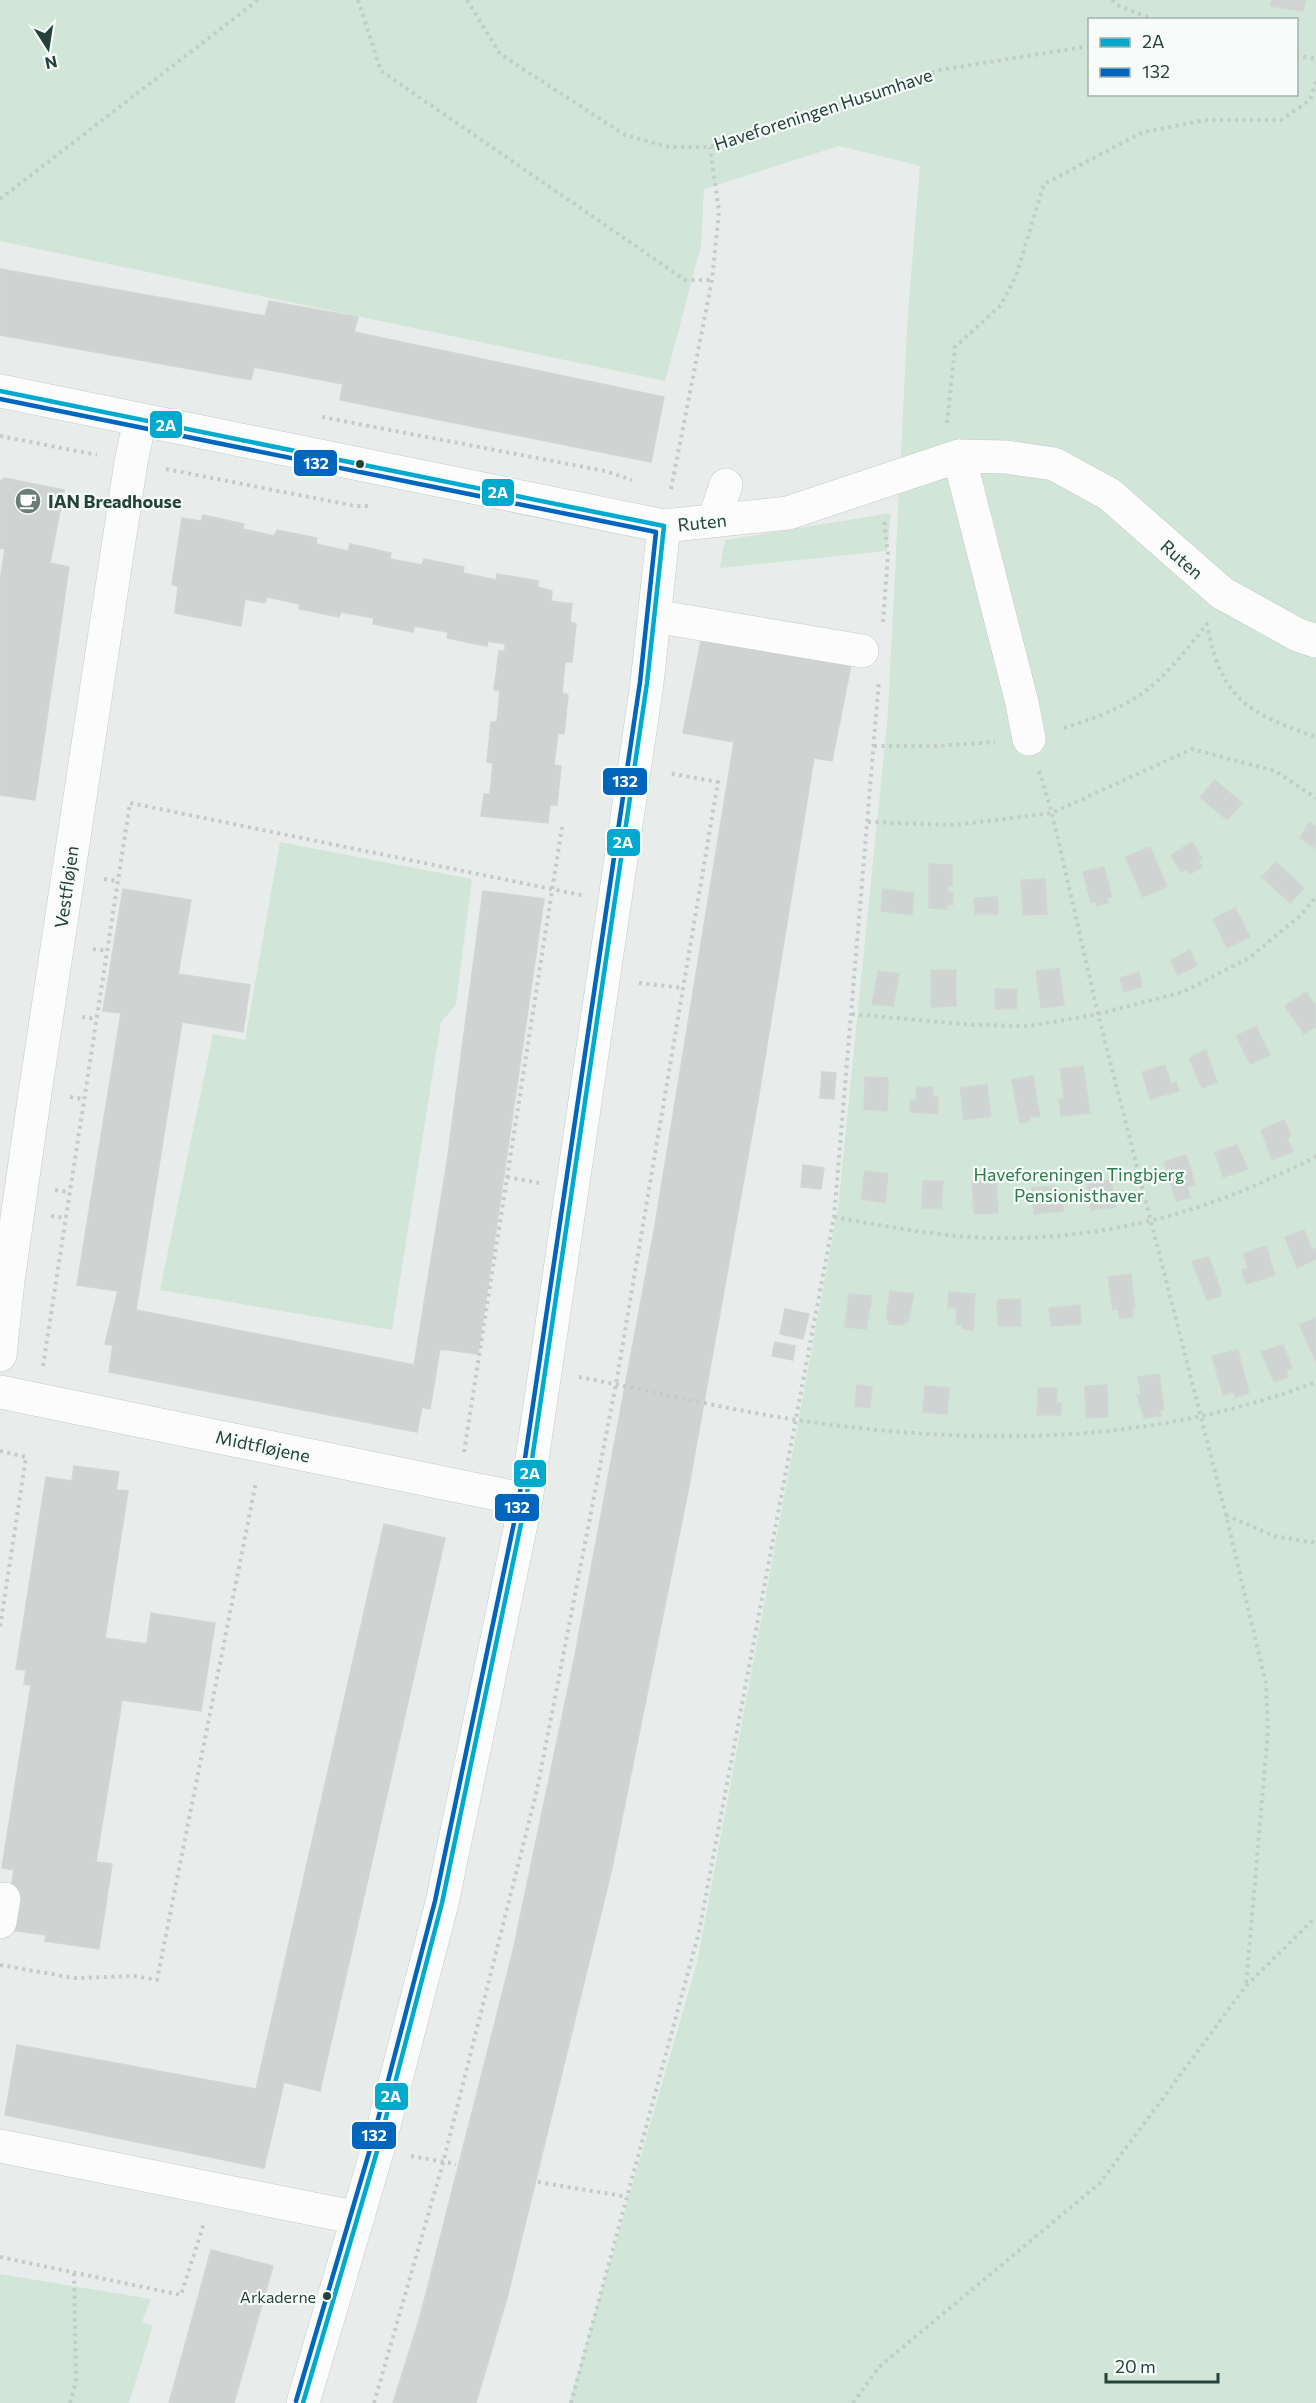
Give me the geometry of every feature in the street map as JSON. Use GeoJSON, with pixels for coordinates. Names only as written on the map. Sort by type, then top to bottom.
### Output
{"type":"FeatureCollection","features":[{"type":"Feature","properties":{"kind":"street","name":"Ruten"},"geometry":{"type":"LineString","coordinates":[[0,391],[664,526],[788,513],[881,484],[952,443],[1006,457],[1053,464],[1109,494],[1222,593],[1298,635],[1316,641]]}},
{"type":"Feature","properties":{"kind":"street","name":"Vestfløjen"},"geometry":{"type":"LineString","coordinates":[[0,1355],[8,1281],[35,1093],[130,462],[140,420]]}},
{"type":"Feature","properties":{"kind":"street"},"geometry":{"type":"LineString","coordinates":[[952,443],[1022,702],[1029,739]]}},
{"type":"Feature","properties":{"kind":"street"},"geometry":{"type":"LineString","coordinates":[[714,520],[726,485]]}},
{"type":"Feature","properties":{"kind":"street"},"geometry":{"type":"LineString","coordinates":[[303,2403],[378,2148],[442,1903],[526,1500],[616,902],[664,526]]}},
{"type":"Feature","properties":{"kind":"street"},"geometry":{"type":"LineString","coordinates":[[654,616],[874,653]]}},
{"type":"Feature","properties":{"kind":"street","name":"Midtfløjene"},"geometry":{"type":"LineString","coordinates":[[0,1392],[526,1500]]}},
{"type":"Feature","properties":{"kind":"street"},"geometry":{"type":"LineString","coordinates":[[0,2146],[358,2218]]}},
{"type":"Feature","properties":{"kind":"path"},"geometry":{"type":"LineString","coordinates":[[0,199],[258,0]]}},
{"type":"Feature","properties":{"kind":"path"},"geometry":{"type":"LineString","coordinates":[[358,0],[381,70],[685,280],[712,280]]}},
{"type":"Feature","properties":{"kind":"path","name":"Haveforeningen Husumhave"},"geometry":{"type":"LineString","coordinates":[[467,0],[500,54],[625,135],[669,147],[710,147],[940,70],[1088,46]]}},
{"type":"Feature","properties":{"kind":"path"},"geometry":{"type":"LineString","coordinates":[[1112,0],[1117,5],[1150,18]]}},
{"type":"Feature","properties":{"kind":"path"},"geometry":{"type":"LineString","coordinates":[[1298,55],[1316,59]]}},
{"type":"Feature","properties":{"kind":"path"},"geometry":{"type":"LineString","coordinates":[[952,443],[955,347],[1001,305],[1016,276],[1044,184],[1143,132],[1206,120],[1281,120],[1310,100],[1316,81]]}},
{"type":"Feature","properties":{"kind":"path"},"geometry":{"type":"LineString","coordinates":[[710,147],[719,211],[712,280],[670,494],[726,485]]}},
{"type":"Feature","properties":{"kind":"path"},"geometry":{"type":"LineString","coordinates":[[316,416],[605,471],[638,483]]}},
{"type":"Feature","properties":{"kind":"path"},"geometry":{"type":"LineString","coordinates":[[571,2403],[699,1932],[834,1217],[874,746],[874,653],[888,554],[881,484]]}},
{"type":"Feature","properties":{"kind":"path"},"geometry":{"type":"LineString","coordinates":[[874,746],[936,746],[1029,739],[1087,721],[1140,695],[1180,657],[1207,624],[1212,651],[1221,672],[1243,704],[1272,721],[1316,737]]}},
{"type":"Feature","properties":{"kind":"path"},"geometry":{"type":"LineString","coordinates":[[1029,739],[1052,813],[1098,1014],[1226,1515],[1266,1684],[1269,1731],[1246,1986]]}},
{"type":"Feature","properties":{"kind":"path"},"geometry":{"type":"LineString","coordinates":[[868,822],[955,825],[1052,813],[1192,749],[1275,771],[1316,798]]}},
{"type":"Feature","properties":{"kind":"path"},"geometry":{"type":"LineString","coordinates":[[374,2403],[443,2163],[537,1790],[616,1384],[718,783],[635,767]]}},
{"type":"Feature","properties":{"kind":"path"},"geometry":{"type":"LineString","coordinates":[[37,1399],[130,803],[616,902]]}},
{"type":"Feature","properties":{"kind":"path"},"geometry":{"type":"LineString","coordinates":[[459,1486],[562,827]]}},
{"type":"Feature","properties":{"kind":"path"},"geometry":{"type":"LineString","coordinates":[[852,1014],[974,1025],[1018,1026],[1098,1014],[1183,992],[1249,958],[1300,916],[1316,897]]}},
{"type":"Feature","properties":{"kind":"path"},"geometry":{"type":"LineString","coordinates":[[604,978],[683,988]]}},
{"type":"Feature","properties":{"kind":"path"},"geometry":{"type":"LineString","coordinates":[[834,1217],[912,1231],[992,1238],[1072,1235],[1151,1221],[1232,1196],[1316,1156]]}},
{"type":"Feature","properties":{"kind":"path"},"geometry":{"type":"LineString","coordinates":[[546,1370],[797,1420],[935,1434],[1028,1438],[1106,1433],[1200,1417],[1316,1382]]}},
{"type":"Feature","properties":{"kind":"path"},"geometry":{"type":"LineString","coordinates":[[0,1965],[74,1978],[135,1976],[157,1980],[263,1446]]}},
{"type":"Feature","properties":{"kind":"path"},"geometry":{"type":"LineString","coordinates":[[0,1451],[26,1457],[0,1628]]}},
{"type":"Feature","properties":{"kind":"path"},"geometry":{"type":"LineString","coordinates":[[1226,1515],[1274,1536],[1316,1543]]}},
{"type":"Feature","properties":{"kind":"path"},"geometry":{"type":"LineString","coordinates":[[853,2403],[879,2367],[1100,2183],[1246,1986],[1316,1917]]}},
{"type":"Feature","properties":{"kind":"path"},"geometry":{"type":"LineString","coordinates":[[378,2148],[456,2164]]}},
{"type":"Feature","properties":{"kind":"path"},"geometry":{"type":"LineString","coordinates":[[538,2182],[628,2197]]}},
{"type":"Feature","properties":{"kind":"path"},"geometry":{"type":"LineString","coordinates":[[0,2257],[181,2295],[201,2240]]}},
{"type":"Feature","properties":{"kind":"path"},"geometry":{"type":"LineString","coordinates":[[70,2403],[76,2381],[74,2272]]}},
{"type":"Feature","properties":{"kind":"green space","name":"Haveforeningen Tingbjerg Pensionisthaver"},"geometry":{"type":"Polygon","coordinates":[[[0,0],[1316,0],[1316,2403],[569,2403],[697,1963],[838,1208],[888,713],[908,312],[920,166],[839,146],[704,189],[701,246],[665,381],[0,241],[0,0]]]}},
{"type":"Feature","properties":{"kind":"green space"},"geometry":{"type":"Polygon","coordinates":[[[891,513],[887,551],[720,568],[725,540],[891,513]]]}},
{"type":"Feature","properties":{"kind":"green space"},"geometry":{"type":"Polygon","coordinates":[[[280,842],[472,879],[456,1005],[441,1022],[392,1330],[160,1290],[213,1034],[245,1040],[280,842]]]}},
{"type":"Feature","properties":{"kind":"green space"},"geometry":{"type":"Polygon","coordinates":[[[0,2274],[151,2299],[142,2322],[153,2326],[129,2403],[0,2403],[0,2274]]]}},
{"type":"Feature","properties":{"kind":"building"},"geometry":{"type":"Polygon","coordinates":[[[1272,0],[1306,0],[1303,11],[1270,6],[1272,0]]]}},
{"type":"Feature","properties":{"kind":"building"},"geometry":{"type":"Polygon","coordinates":[[[0,269],[265,316],[269,301],[358,317],[354,332],[664,397],[651,462],[340,400],[343,384],[254,367],[251,380],[0,335],[0,269]]]}},
{"type":"Feature","properties":{"kind":"building"},"geometry":{"type":"Polygon","coordinates":[[[5,478],[64,490],[50,563],[69,567],[35,800],[0,795],[0,581],[5,549],[0,548],[0,481],[5,478]]]}},
{"type":"Feature","properties":{"kind":"building"},"geometry":{"type":"Polygon","coordinates":[[[203,515],[244,524],[243,529],[274,536],[277,530],[317,538],[316,544],[348,551],[350,544],[391,553],[390,559],[422,565],[424,559],[464,567],[463,573],[496,580],[497,574],[538,581],[538,587],[552,591],[551,601],[572,604],[570,622],[576,624],[572,662],[565,662],[562,693],[568,695],[564,734],[558,733],[554,765],[561,766],[557,805],[550,805],[548,823],[481,816],[484,794],[490,794],[493,763],[487,762],[491,722],[497,722],[500,691],[494,690],[499,651],[505,651],[505,644],[488,641],[487,646],[447,638],[448,632],[414,626],[413,632],[373,624],[374,618],[341,612],[339,617],[299,609],[300,604],[267,597],[265,603],[245,599],[241,626],[175,613],[178,587],[172,584],[182,518],[201,521],[203,515]]]}},
{"type":"Feature","properties":{"kind":"building"},"geometry":{"type":"Polygon","coordinates":[[[702,636],[851,665],[832,761],[814,758],[757,1106],[689,1486],[612,1868],[507,2298],[476,2403],[393,2403],[420,2317],[513,1951],[574,1660],[654,1231],[734,742],[683,733],[702,636]]]}},
{"type":"Feature","properties":{"kind":"building"},"geometry":{"type":"Polygon","coordinates":[[[1215,780],[1242,803],[1227,820],[1200,797],[1215,780]]]}},
{"type":"Feature","properties":{"kind":"building"},"geometry":{"type":"Polygon","coordinates":[[[1309,822],[1316,826],[1316,848],[1300,838],[1309,822]]]}},
{"type":"Feature","properties":{"kind":"building"},"geometry":{"type":"Polygon","coordinates":[[[1192,842],[1202,858],[1198,861],[1202,867],[1190,874],[1187,869],[1181,872],[1171,855],[1192,842]]]}},
{"type":"Feature","properties":{"kind":"building"},"geometry":{"type":"Polygon","coordinates":[[[1150,847],[1167,886],[1143,897],[1125,857],[1150,847]]]}},
{"type":"Feature","properties":{"kind":"building"},"geometry":{"type":"Polygon","coordinates":[[[1276,862],[1304,888],[1290,903],[1262,877],[1276,862]]]}},
{"type":"Feature","properties":{"kind":"building"},"geometry":{"type":"Polygon","coordinates":[[[929,864],[952,865],[952,886],[947,886],[947,892],[953,892],[953,905],[946,904],[947,909],[929,908],[929,864]]]}},
{"type":"Feature","properties":{"kind":"building"},"geometry":{"type":"Polygon","coordinates":[[[1104,867],[1112,897],[1107,898],[1108,903],[1097,906],[1096,901],[1091,903],[1083,872],[1104,867]]]}},
{"type":"Feature","properties":{"kind":"building"},"geometry":{"type":"Polygon","coordinates":[[[1045,879],[1047,914],[1023,915],[1021,880],[1045,879]]]}},
{"type":"Feature","properties":{"kind":"building"},"geometry":{"type":"Polygon","coordinates":[[[123,889],[191,900],[178,974],[250,985],[243,1032],[182,1022],[136,1310],[414,1365],[447,1162],[483,891],[544,899],[478,1354],[440,1349],[430,1409],[422,1407],[417,1432],[109,1372],[113,1345],[105,1344],[118,1291],[77,1285],[121,1013],[103,1011],[123,889]]]}},
{"type":"Feature","properties":{"kind":"building"},"geometry":{"type":"Polygon","coordinates":[[[883,889],[914,893],[912,915],[881,911],[883,889]]]}},
{"type":"Feature","properties":{"kind":"building"},"geometry":{"type":"Polygon","coordinates":[[[997,897],[998,914],[975,914],[974,898],[997,897]]]}},
{"type":"Feature","properties":{"kind":"building"},"geometry":{"type":"Polygon","coordinates":[[[1235,908],[1250,937],[1227,948],[1213,919],[1235,908]]]}},
{"type":"Feature","properties":{"kind":"building"},"geometry":{"type":"Polygon","coordinates":[[[1190,950],[1197,966],[1178,975],[1171,960],[1190,950]]]}},
{"type":"Feature","properties":{"kind":"building"},"geometry":{"type":"Polygon","coordinates":[[[1059,968],[1064,1005],[1041,1008],[1036,971],[1059,968]]]}},
{"type":"Feature","properties":{"kind":"building"},"geometry":{"type":"Polygon","coordinates":[[[931,970],[956,970],[956,1006],[931,1007],[931,970]]]}},
{"type":"Feature","properties":{"kind":"building"},"geometry":{"type":"Polygon","coordinates":[[[878,971],[899,974],[893,1006],[872,1004],[878,971]]]}},
{"type":"Feature","properties":{"kind":"building"},"geometry":{"type":"Polygon","coordinates":[[[1139,972],[1142,987],[1124,992],[1120,978],[1139,972]]]}},
{"type":"Feature","properties":{"kind":"building"},"geometry":{"type":"Polygon","coordinates":[[[995,989],[1017,989],[1017,1009],[995,1009],[995,989]]]}},
{"type":"Feature","properties":{"kind":"building"},"geometry":{"type":"Polygon","coordinates":[[[1306,992],[1316,1007],[1316,1026],[1304,1034],[1285,1006],[1306,992]]]}},
{"type":"Feature","properties":{"kind":"building"},"geometry":{"type":"Polygon","coordinates":[[[1256,1026],[1270,1055],[1250,1064],[1236,1036],[1256,1026]]]}},
{"type":"Feature","properties":{"kind":"building"},"geometry":{"type":"Polygon","coordinates":[[[1206,1050],[1217,1082],[1202,1088],[1189,1058],[1206,1050]]]}},
{"type":"Feature","properties":{"kind":"building"},"geometry":{"type":"Polygon","coordinates":[[[1165,1065],[1171,1084],[1176,1082],[1179,1091],[1150,1099],[1142,1072],[1165,1065]]]}},
{"type":"Feature","properties":{"kind":"building"},"geometry":{"type":"Polygon","coordinates":[[[1083,1066],[1090,1113],[1061,1116],[1059,1100],[1064,1098],[1060,1069],[1083,1066]]]}},
{"type":"Feature","properties":{"kind":"building"},"geometry":{"type":"Polygon","coordinates":[[[822,1072],[836,1073],[834,1099],[820,1098],[822,1072]]]}},
{"type":"Feature","properties":{"kind":"building"},"geometry":{"type":"Polygon","coordinates":[[[1033,1076],[1040,1116],[1029,1117],[1030,1121],[1020,1123],[1012,1080],[1033,1076]]]}},
{"type":"Feature","properties":{"kind":"building"},"geometry":{"type":"Polygon","coordinates":[[[865,1077],[888,1078],[887,1111],[864,1109],[865,1077]]]}},
{"type":"Feature","properties":{"kind":"building"},"geometry":{"type":"Polygon","coordinates":[[[987,1084],[991,1116],[964,1120],[960,1088],[987,1084]]]}},
{"type":"Feature","properties":{"kind":"building"},"geometry":{"type":"Polygon","coordinates":[[[916,1087],[933,1087],[933,1097],[938,1097],[938,1114],[910,1112],[910,1100],[916,1100],[916,1087]]]}},
{"type":"Feature","properties":{"kind":"building"},"geometry":{"type":"Polygon","coordinates":[[[1284,1120],[1291,1135],[1287,1138],[1293,1151],[1272,1160],[1261,1130],[1284,1120]]]}},
{"type":"Feature","properties":{"kind":"building"},"geometry":{"type":"Polygon","coordinates":[[[1237,1145],[1248,1169],[1223,1177],[1215,1152],[1237,1145]]]}},
{"type":"Feature","properties":{"kind":"building"},"geometry":{"type":"Polygon","coordinates":[[[1186,1155],[1195,1184],[1187,1187],[1190,1197],[1176,1201],[1164,1162],[1186,1155]]]}},
{"type":"Feature","properties":{"kind":"building"},"geometry":{"type":"Polygon","coordinates":[[[803,1165],[824,1168],[821,1189],[801,1187],[803,1165]]]}},
{"type":"Feature","properties":{"kind":"building"},"geometry":{"type":"Polygon","coordinates":[[[865,1171],[888,1174],[885,1203],[861,1199],[865,1171]]]}},
{"type":"Feature","properties":{"kind":"building"},"geometry":{"type":"Polygon","coordinates":[[[1111,1180],[1116,1207],[1091,1210],[1087,1183],[1111,1180]]]}},
{"type":"Feature","properties":{"kind":"building"},"geometry":{"type":"Polygon","coordinates":[[[923,1181],[943,1181],[941,1208],[922,1208],[923,1181]]]}},
{"type":"Feature","properties":{"kind":"building"},"geometry":{"type":"Polygon","coordinates":[[[996,1181],[998,1213],[974,1214],[972,1182],[996,1181]]]}},
{"type":"Feature","properties":{"kind":"building"},"geometry":{"type":"Polygon","coordinates":[[[1055,1186],[1056,1196],[1062,1199],[1063,1211],[1034,1214],[1033,1200],[1037,1198],[1033,1198],[1032,1188],[1055,1186]]]}},
{"type":"Feature","properties":{"kind":"building"},"geometry":{"type":"Polygon","coordinates":[[[1304,1230],[1312,1250],[1316,1248],[1316,1259],[1297,1268],[1285,1237],[1304,1230]]]}},
{"type":"Feature","properties":{"kind":"building"},"geometry":{"type":"Polygon","coordinates":[[[1266,1246],[1275,1275],[1246,1284],[1242,1270],[1248,1268],[1243,1254],[1266,1246]]]}},
{"type":"Feature","properties":{"kind":"building"},"geometry":{"type":"Polygon","coordinates":[[[1209,1257],[1221,1292],[1220,1296],[1207,1300],[1192,1261],[1209,1257]]]}},
{"type":"Feature","properties":{"kind":"building"},"geometry":{"type":"Polygon","coordinates":[[[1131,1274],[1135,1307],[1132,1307],[1133,1317],[1120,1319],[1118,1309],[1113,1310],[1108,1277],[1131,1274]]]}},
{"type":"Feature","properties":{"kind":"building"},"geometry":{"type":"Polygon","coordinates":[[[890,1291],[914,1294],[908,1322],[904,1322],[904,1325],[889,1324],[889,1320],[886,1320],[890,1291]]]}},
{"type":"Feature","properties":{"kind":"building"},"geometry":{"type":"Polygon","coordinates":[[[949,1292],[975,1294],[973,1330],[962,1329],[962,1325],[956,1324],[957,1308],[948,1308],[949,1292]]]}},
{"type":"Feature","properties":{"kind":"building"},"geometry":{"type":"Polygon","coordinates":[[[849,1294],[872,1296],[866,1329],[845,1327],[849,1294]]]}},
{"type":"Feature","properties":{"kind":"building"},"geometry":{"type":"Polygon","coordinates":[[[1020,1299],[1021,1326],[998,1326],[997,1300],[1020,1299]]]}},
{"type":"Feature","properties":{"kind":"building"},"geometry":{"type":"Polygon","coordinates":[[[1080,1305],[1081,1324],[1051,1326],[1049,1308],[1080,1305]]]}},
{"type":"Feature","properties":{"kind":"building"},"geometry":{"type":"Polygon","coordinates":[[[785,1309],[809,1314],[803,1339],[780,1334],[785,1309]]]}},
{"type":"Feature","properties":{"kind":"building"},"geometry":{"type":"Polygon","coordinates":[[[1316,1318],[1316,1362],[1299,1325],[1316,1318]]]}},
{"type":"Feature","properties":{"kind":"building"},"geometry":{"type":"Polygon","coordinates":[[[775,1342],[795,1346],[793,1360],[772,1356],[775,1342]]]}},
{"type":"Feature","properties":{"kind":"building"},"geometry":{"type":"Polygon","coordinates":[[[1283,1345],[1292,1368],[1286,1369],[1288,1377],[1274,1382],[1261,1352],[1283,1345]]]}},
{"type":"Feature","properties":{"kind":"building"},"geometry":{"type":"Polygon","coordinates":[[[1238,1350],[1249,1393],[1235,1397],[1234,1392],[1223,1395],[1212,1356],[1238,1350]]]}},
{"type":"Feature","properties":{"kind":"building"},"geometry":{"type":"Polygon","coordinates":[[[1159,1374],[1164,1410],[1160,1411],[1161,1416],[1144,1418],[1137,1395],[1141,1395],[1138,1377],[1159,1374]]]}},
{"type":"Feature","properties":{"kind":"building"},"geometry":{"type":"Polygon","coordinates":[[[857,1385],[872,1387],[870,1408],[855,1406],[857,1385]]]}},
{"type":"Feature","properties":{"kind":"building"},"geometry":{"type":"Polygon","coordinates":[[[1107,1385],[1108,1417],[1086,1418],[1085,1386],[1107,1385]]]}},
{"type":"Feature","properties":{"kind":"building"},"geometry":{"type":"Polygon","coordinates":[[[925,1386],[949,1388],[947,1414],[923,1412],[925,1386]]]}},
{"type":"Feature","properties":{"kind":"building"},"geometry":{"type":"Polygon","coordinates":[[[1038,1388],[1057,1388],[1057,1403],[1061,1403],[1061,1415],[1037,1415],[1038,1388]]]}},
{"type":"Feature","properties":{"kind":"building"},"geometry":{"type":"Polygon","coordinates":[[[74,1466],[119,1472],[116,1490],[128,1491],[105,1638],[147,1644],[151,1613],[215,1623],[201,1711],[122,1700],[96,1862],[112,1864],[99,1949],[45,1941],[46,1935],[4,1929],[14,1870],[2,1868],[31,1685],[24,1684],[26,1670],[16,1669],[46,1477],[72,1481],[74,1466]]]}},
{"type":"Feature","properties":{"kind":"building"},"geometry":{"type":"Polygon","coordinates":[[[384,1524],[445,1538],[320,2091],[284,2082],[264,2168],[5,2115],[17,2045],[256,2089],[384,1524]]]}},
{"type":"Feature","properties":{"kind":"building"},"geometry":{"type":"Polygon","coordinates":[[[211,2250],[273,2266],[234,2403],[169,2403],[211,2250]]]}},
{"type":"Feature","properties":{"kind":"transit line","name":"2A"},"geometry":{"type":"LineString","coordinates":[[0,391],[664,526]]}},
{"type":"Feature","properties":{"kind":"transit line","name":"132"},"geometry":{"type":"LineString","coordinates":[[0,399],[656,532],[640,682],[519,1499],[435,1901],[371,2146],[296,2401]]}},
{"type":"Feature","properties":{"kind":"transit line","name":"2A"},"geometry":{"type":"LineString","coordinates":[[303,2403],[378,2148],[442,1903],[526,1500],[647,683],[664,526]]}},
{"type":"Feature","properties":{"kind":"place","name":"IAN Breadhouse"},"geometry":{"type":"Point","coordinates":[28,501]}},
{"type":"Feature","properties":{"kind":"place","name":"Arkaderne"},"geometry":{"type":"Point","coordinates":[327,2296]}}]}
